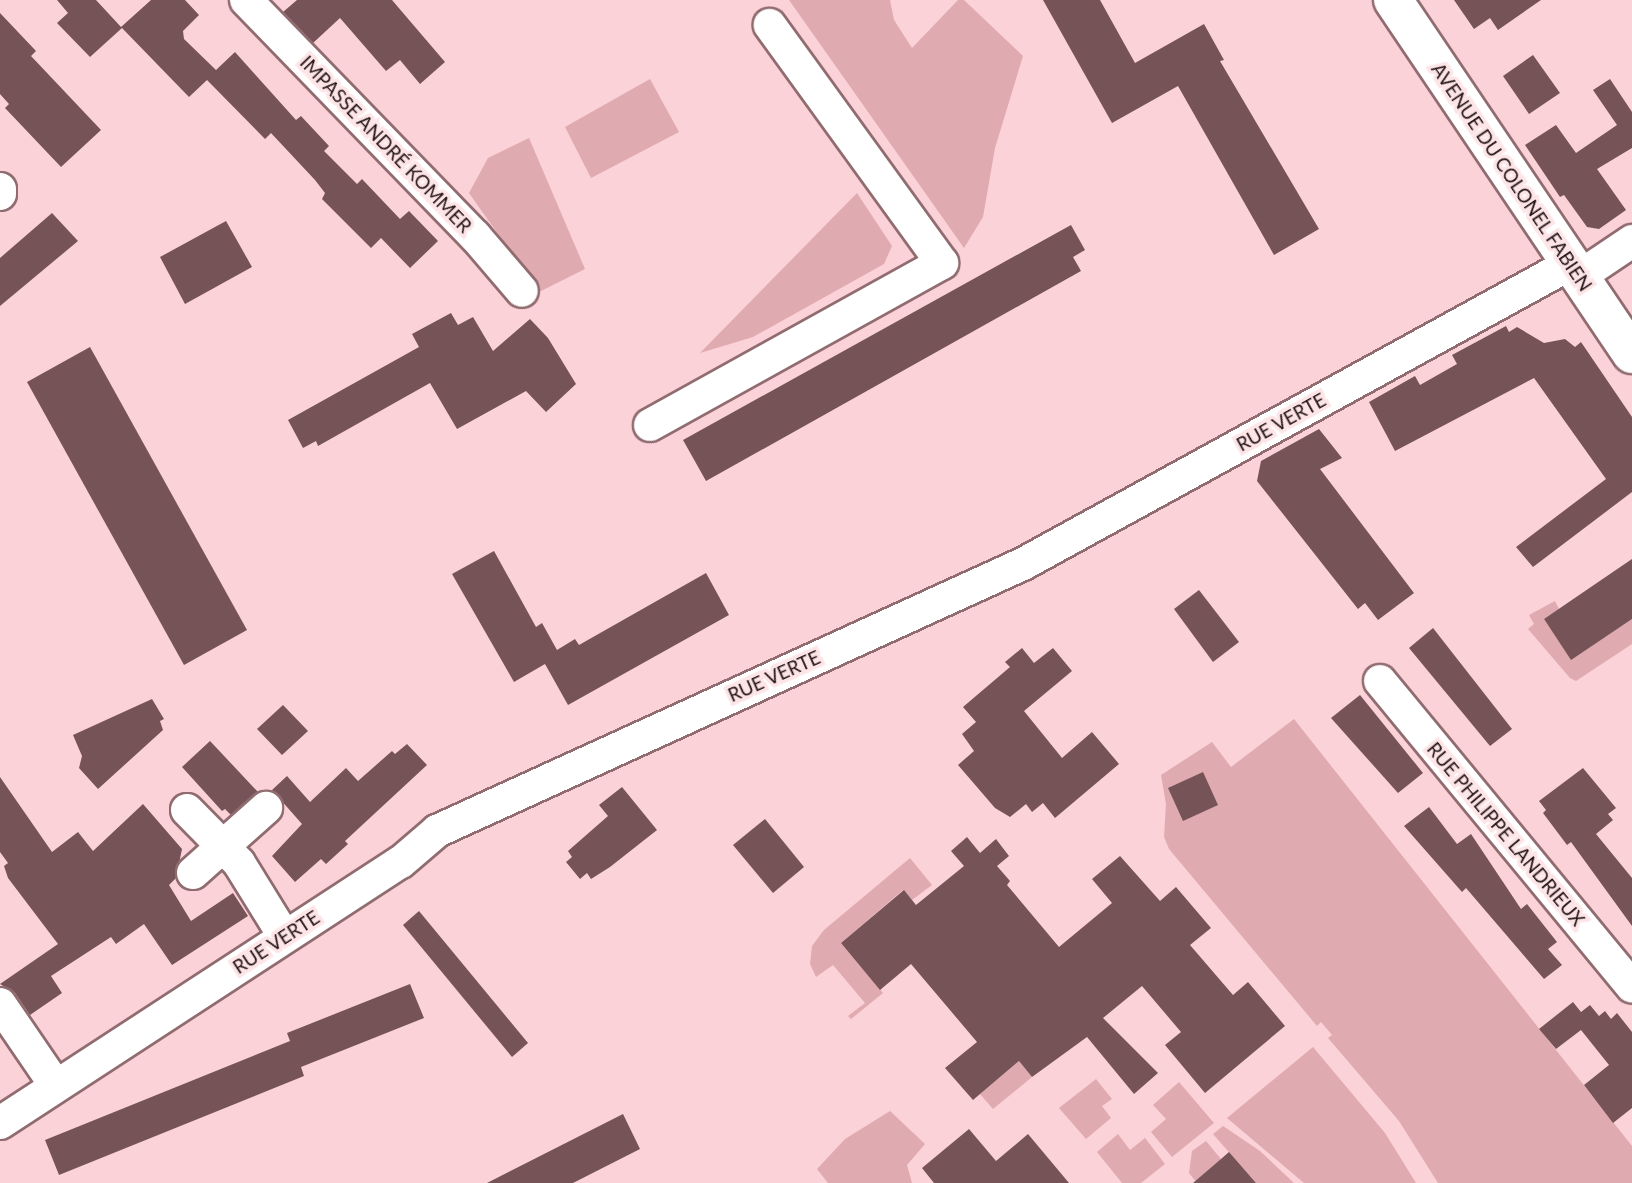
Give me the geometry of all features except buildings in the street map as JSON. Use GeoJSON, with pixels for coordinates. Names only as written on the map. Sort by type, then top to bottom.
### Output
{"type":"FeatureCollection","features":[{"type":"Feature","properties":{"kind":"street","name":"IMPASSE ANDRÉ KOMMER"},"geometry":{"type":"LineString","coordinates":[[246,0],[475,236],[522,291]]}},
{"type":"Feature","properties":{"kind":"street","name":"AVENUE DU COLONEL FABIEN"},"geometry":{"type":"LineString","coordinates":[[1393,0],[1632,354]]}},
{"type":"Feature","properties":{"kind":"street"},"geometry":{"type":"LineString","coordinates":[[650,425],[942,263],[770,25]]}},
{"type":"Feature","properties":{"kind":"street"},"geometry":{"type":"LineString","coordinates":[[0,189],[0,194]]}},
{"type":"Feature","properties":{"kind":"street","name":"RUE VERTE"},"geometry":{"type":"LineString","coordinates":[[0,1123],[401,862],[436,831],[1023,564],[1632,241]]}},
{"type":"Feature","properties":{"kind":"street","name":"RUE PHILIPPE LANDRIEUX"},"geometry":{"type":"LineString","coordinates":[[1380,681],[1632,987]]}},
{"type":"Feature","properties":{"kind":"street"},"geometry":{"type":"LineString","coordinates":[[193,873],[221,844],[266,808]]}},
{"type":"Feature","properties":{"kind":"street"},"geometry":{"type":"LineString","coordinates":[[187,810],[239,863],[284,936]]}},
{"type":"Feature","properties":{"kind":"street"},"geometry":{"type":"LineString","coordinates":[[0,1004],[56,1087]]}},
{"type":"Feature","properties":{"kind":"shaded area"},"geometry":{"type":"Polygon","coordinates":[[[789,0],[890,0],[894,20],[912,48],[958,0],[964,0],[1023,56],[995,148],[983,217],[964,248],[789,0]]]}},
{"type":"Feature","properties":{"kind":"shaded area"},"geometry":{"type":"Polygon","coordinates":[[[650,79],[679,132],[591,178],[565,127],[650,79]]]}},
{"type":"Feature","properties":{"kind":"shaded area"},"geometry":{"type":"Polygon","coordinates":[[[529,138],[585,269],[539,292],[469,193],[488,158],[529,138]]]}},
{"type":"Feature","properties":{"kind":"shaded area"},"geometry":{"type":"Polygon","coordinates":[[[857,193],[892,246],[884,264],[753,337],[700,353],[857,193]]]}},
{"type":"Feature","properties":{"kind":"shaded area"},"geometry":{"type":"Polygon","coordinates":[[[1555,601],[1559,609],[1544,619],[1571,659],[1632,619],[1632,644],[1576,681],[1570,678],[1528,629],[1534,624],[1529,615],[1555,601]]]}},
{"type":"Feature","properties":{"kind":"shaded area"},"geometry":{"type":"Polygon","coordinates":[[[1294,719],[1632,1146],[1632,1183],[1438,1183],[1399,1121],[1328,1038],[1332,1035],[1321,1022],[1317,1026],[1169,849],[1164,837],[1166,804],[1161,775],[1212,742],[1231,767],[1294,719]]]}},
{"type":"Feature","properties":{"kind":"shaded area"},"geometry":{"type":"Polygon","coordinates":[[[910,858],[932,885],[912,900],[903,890],[841,943],[883,993],[851,1019],[848,1016],[865,1003],[833,965],[816,977],[810,964],[812,946],[824,930],[910,858]]]}},
{"type":"Feature","properties":{"kind":"shaded area"},"geometry":{"type":"Polygon","coordinates":[[[1313,1047],[1385,1133],[1416,1183],[1304,1183],[1227,1118],[1313,1047]]]}},
{"type":"Feature","properties":{"kind":"shaded area"},"geometry":{"type":"Polygon","coordinates":[[[1019,1061],[1032,1077],[993,1109],[980,1094],[1019,1061]]]}},
{"type":"Feature","properties":{"kind":"shaded area"},"geometry":{"type":"Polygon","coordinates":[[[1096,1079],[1112,1099],[1102,1106],[1111,1118],[1086,1139],[1059,1108],[1096,1079]]]}},
{"type":"Feature","properties":{"kind":"shaded area"},"geometry":{"type":"Polygon","coordinates":[[[1179,1082],[1214,1123],[1172,1157],[1151,1132],[1166,1119],[1153,1105],[1179,1082]]]}},
{"type":"Feature","properties":{"kind":"shaded area"},"geometry":{"type":"Polygon","coordinates":[[[890,1111],[925,1144],[907,1165],[912,1183],[828,1183],[817,1169],[845,1139],[890,1111]]]}},
{"type":"Feature","properties":{"kind":"shaded area"},"geometry":{"type":"Polygon","coordinates":[[[1223,1126],[1260,1151],[1294,1183],[1256,1183],[1213,1134],[1223,1126]]]}},
{"type":"Feature","properties":{"kind":"shaded area"},"geometry":{"type":"Polygon","coordinates":[[[1118,1134],[1130,1150],[1145,1138],[1165,1164],[1141,1183],[1122,1183],[1097,1152],[1118,1134]]]}},
{"type":"Feature","properties":{"kind":"shaded area"},"geometry":{"type":"Polygon","coordinates":[[[1206,1141],[1221,1159],[1197,1183],[1189,1173],[1192,1151],[1206,1141]]]}}]}
